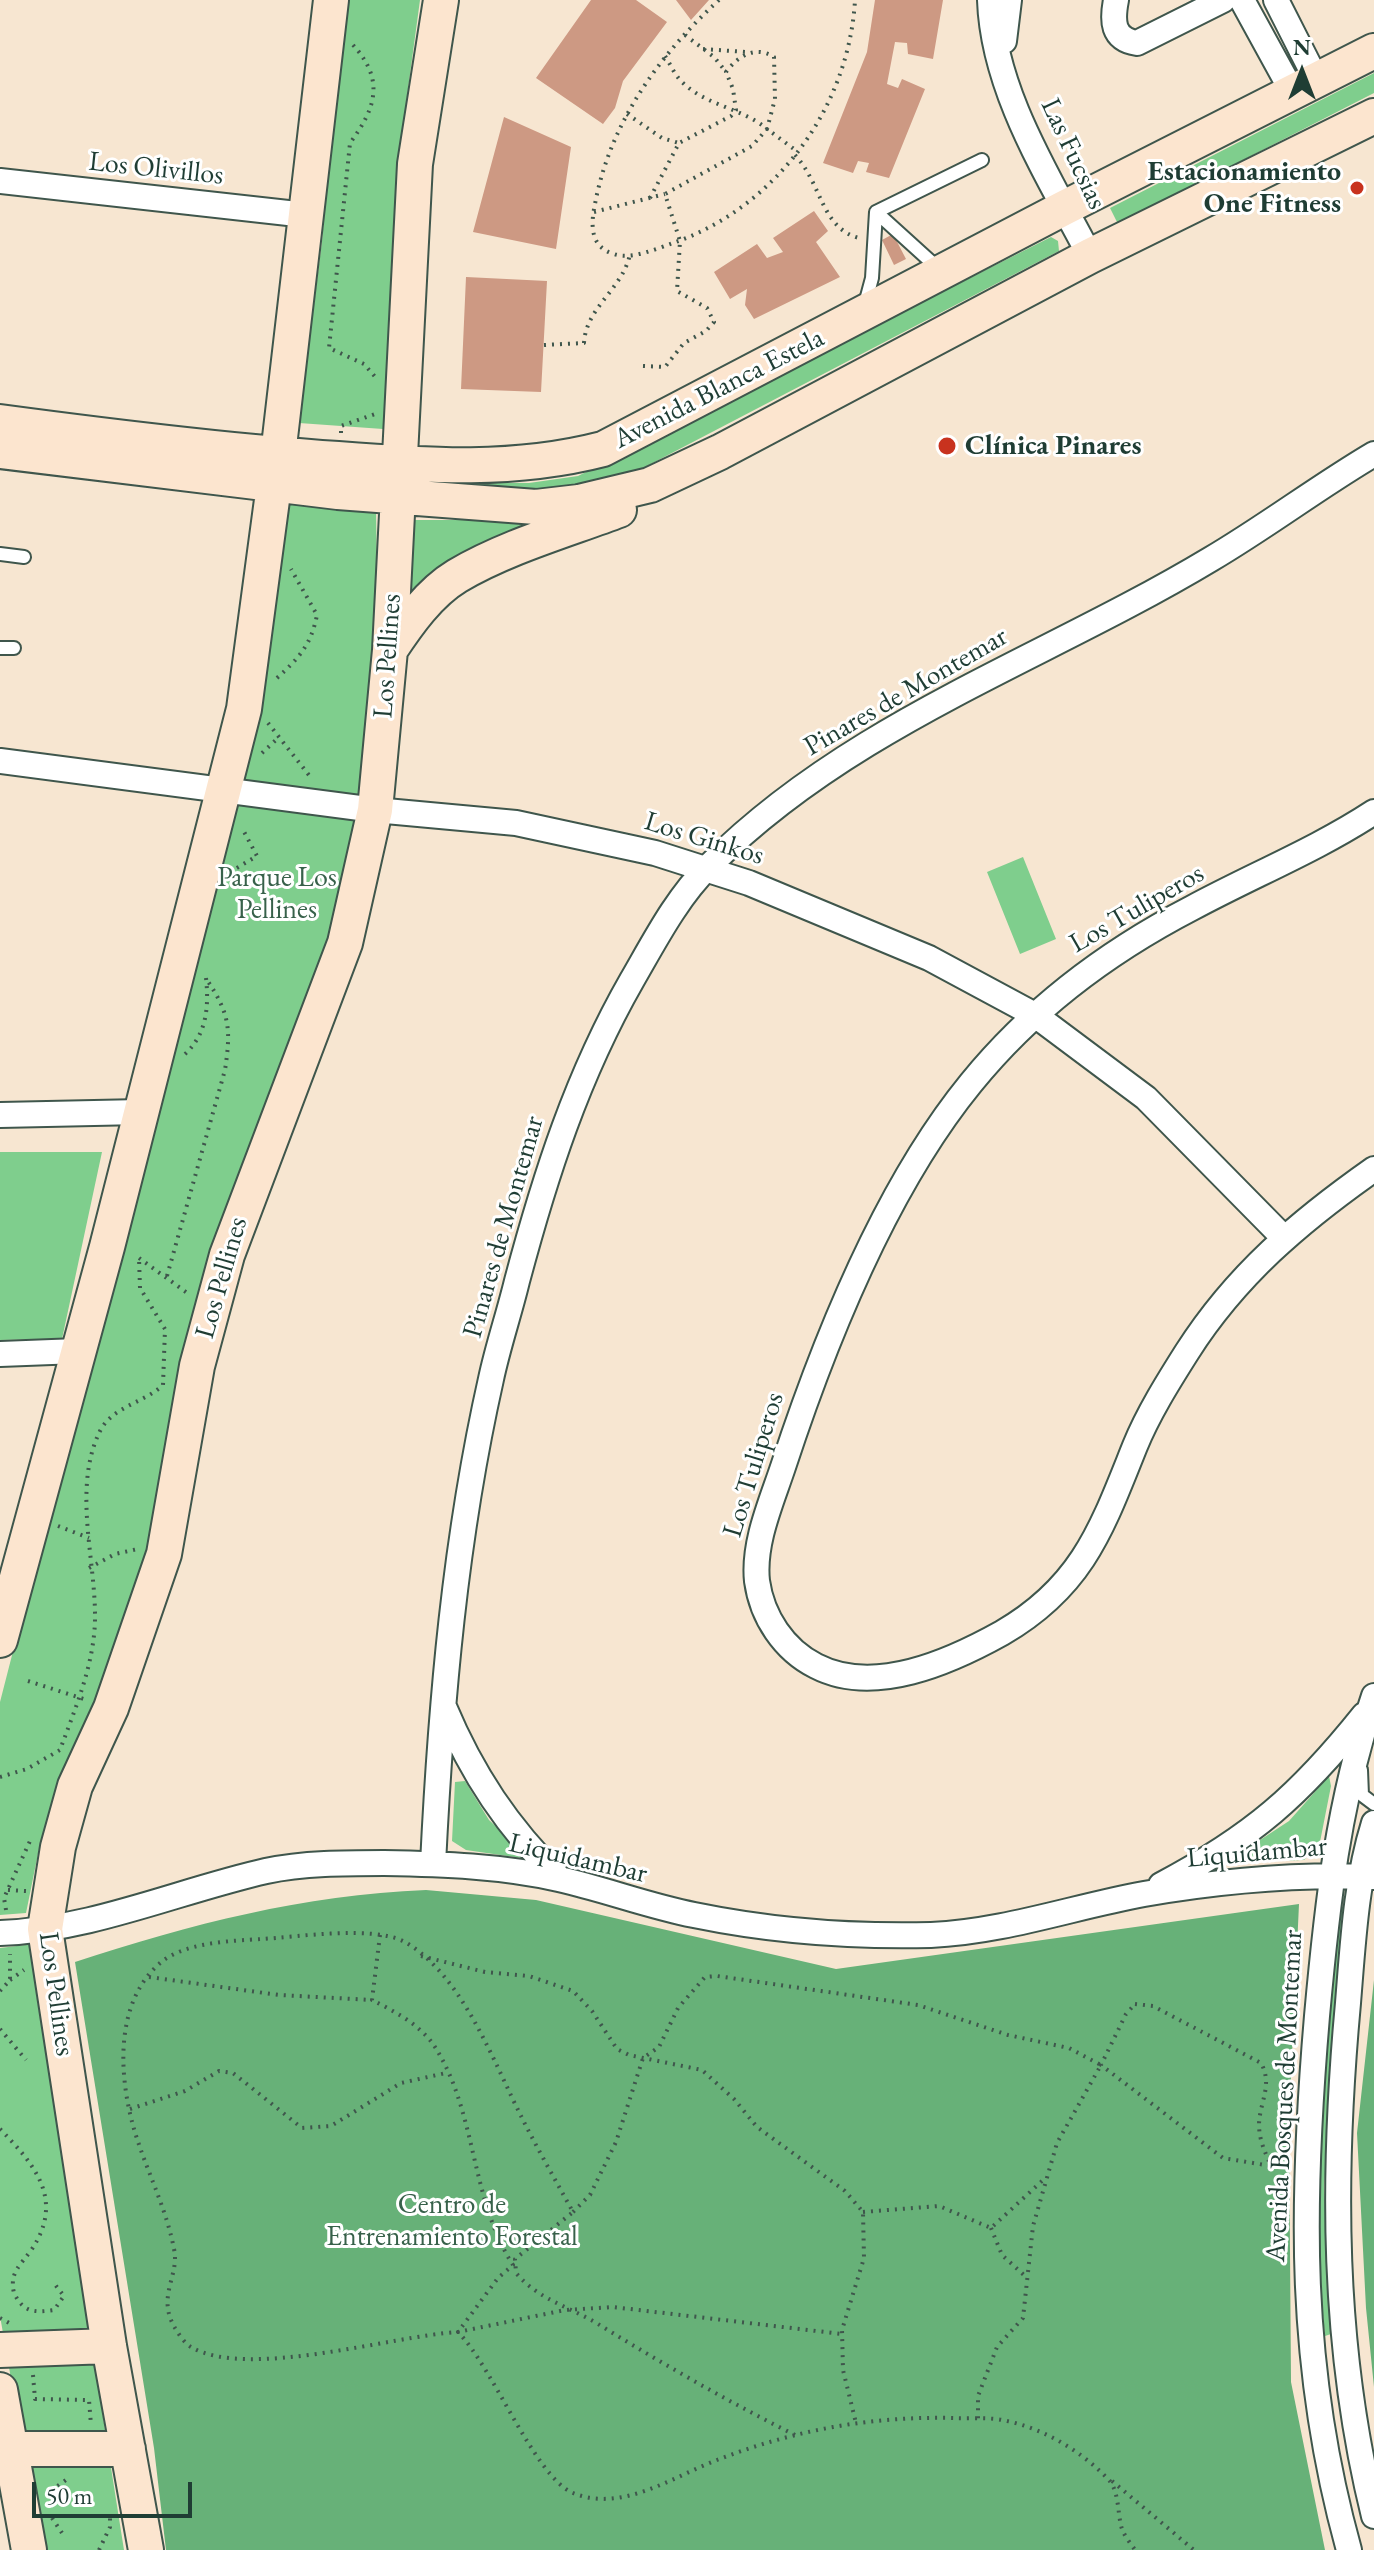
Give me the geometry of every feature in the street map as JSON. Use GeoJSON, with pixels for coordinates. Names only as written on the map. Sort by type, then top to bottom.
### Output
{"type":"FeatureCollection","features":[{"type":"Feature","properties":{"kind":"main road"},"geometry":{"type":"LineString","coordinates":[[0,1640],[78,1351],[123,1252],[141,1112],[244,709],[276,470],[331,0]]}},
{"type":"Feature","properties":{"kind":"main road","name":"Los Pellines"},"geometry":{"type":"LineString","coordinates":[[146,2550],[109,2346],[45,1929],[68,1809],[111,1708],[164,1554],[184,1430],[211,1311],[241,1210],[315,1027],[345,943],[375,810],[390,650],[415,164],[441,0]]}},
{"type":"Feature","properties":{"kind":"main road","name":"Avenida Blanca Estela"},"geometry":{"type":"LineString","coordinates":[[0,422],[276,470],[339,460],[397,481],[481,467],[531,464],[603,449],[1064,208],[1374,51]]}},
{"type":"Feature","properties":{"kind":"main road","name":"Avenida Blanca Estela"},"geometry":{"type":"LineString","coordinates":[[0,451],[397,481],[536,507],[579,502],[669,477],[1090,256],[1374,116]]}},
{"type":"Feature","properties":{"kind":"main road"},"geometry":{"type":"LineString","coordinates":[[390,650],[413,617],[456,577],[499,556],[632,505],[669,477]]}},
{"type":"Feature","properties":{"kind":"main road"},"geometry":{"type":"LineString","coordinates":[[16,2349],[109,2346]]}},
{"type":"Feature","properties":{"kind":"main road"},"geometry":{"type":"LineString","coordinates":[[0,2390],[6,2449],[29,2550]]}},
{"type":"Feature","properties":{"kind":"main road"},"geometry":{"type":"LineString","coordinates":[[6,2449],[128,2449]]}},
{"type":"Feature","properties":{"kind":"street","name":"Las Fucsias"},"geometry":{"type":"LineString","coordinates":[[990,0],[994,50],[1064,208],[1090,256]]}},
{"type":"Feature","properties":{"kind":"street","name":"Las Fucsias"},"geometry":{"type":"LineString","coordinates":[[1005,76],[1009,0]]}},
{"type":"Feature","properties":{"kind":"street"},"geometry":{"type":"LineString","coordinates":[[1116,0],[1112,18],[1115,31],[1125,40],[1137,43],[1223,0]]}},
{"type":"Feature","properties":{"kind":"street"},"geometry":{"type":"LineString","coordinates":[[1242,0],[1305,87]]}},
{"type":"Feature","properties":{"kind":"street"},"geometry":{"type":"LineString","coordinates":[[1276,0],[1305,87]]}},
{"type":"Feature","properties":{"kind":"street","name":"Los Olivillos"},"geometry":{"type":"LineString","coordinates":[[0,181],[306,215]]}},
{"type":"Feature","properties":{"kind":"street","name":"Pinares de Montemar"},"geometry":{"type":"LineString","coordinates":[[433,1864],[452,1606],[491,1378],[548,1166],[580,1084],[618,1005],[647,954],[706,868],[785,800],[872,741],[1211,559],[1374,454]]}},
{"type":"Feature","properties":{"kind":"street","name":"Los Ginkos"},"geometry":{"type":"LineString","coordinates":[[0,761],[375,810],[459,816],[562,832],[706,868],[929,958],[1035,1015],[1146,1098],[1282,1236]]}},
{"type":"Feature","properties":{"kind":"street","name":"Los Tuliperos"},"geometry":{"type":"LineString","coordinates":[[1374,812],[1274,870],[1197,905],[1139,937],[1071,984],[1035,1015],[969,1085],[918,1161],[852,1284],[807,1392],[770,1508],[757,1565],[767,1615],[788,1645],[817,1667],[834,1673],[861,1678],[888,1676],[925,1667],[979,1644],[1042,1604],[1091,1547],[1112,1509],[1136,1442],[1190,1347],[1282,1236],[1374,1169]]}},
{"type":"Feature","properties":{"kind":"street"},"geometry":{"type":"LineString","coordinates":[[0,1115],[141,1112]]}},
{"type":"Feature","properties":{"kind":"street"},"geometry":{"type":"LineString","coordinates":[[0,1354],[78,1351]]}},
{"type":"Feature","properties":{"kind":"street","name":"Avenida Bosques de Montemar"},"geometry":{"type":"LineString","coordinates":[[1349,2550],[1317,2399],[1305,2260],[1308,2122],[1329,1877],[1372,1701]]}},
{"type":"Feature","properties":{"kind":"street","name":"Liquidambar"},"geometry":{"type":"LineString","coordinates":[[1144,1894],[1210,1859],[1287,1803],[1316,1775],[1372,1701]]}},
{"type":"Feature","properties":{"kind":"street","name":"Pinares de Montemar"},"geometry":{"type":"LineString","coordinates":[[443,1703],[463,1752],[497,1809],[560,1879]]}},
{"type":"Feature","properties":{"kind":"street","name":"Avenida Bosques de Montemar"},"geometry":{"type":"LineString","coordinates":[[1374,1823],[1339,2110],[1337,2238],[1350,2395],[1374,2516]]}},
{"type":"Feature","properties":{"kind":"street","name":"Liquidambar"},"geometry":{"type":"LineString","coordinates":[[5,1933],[45,1929],[269,1870],[324,1865],[433,1864],[560,1879],[696,1916],[790,1930],[852,1934],[963,1933],[1144,1894],[1284,1878],[1368,1877]]}},
{"type":"Feature","properties":{"kind":"lane"},"geometry":{"type":"LineString","coordinates":[[876,212],[982,160]]}},
{"type":"Feature","properties":{"kind":"lane"},"geometry":{"type":"LineString","coordinates":[[862,314],[872,278],[876,212]]}},
{"type":"Feature","properties":{"kind":"lane"},"geometry":{"type":"LineString","coordinates":[[876,212],[943,272]]}},
{"type":"Feature","properties":{"kind":"lane"},"geometry":{"type":"LineString","coordinates":[[0,554],[24,557]]}},
{"type":"Feature","properties":{"kind":"lane"},"geometry":{"type":"LineString","coordinates":[[1360,1747],[1362,1795],[1374,1804]]}},
{"type":"Feature","properties":{"kind":"path"},"geometry":{"type":"LineString","coordinates":[[719,0],[665,56],[627,114],[608,153],[591,225],[595,238],[609,252],[630,254],[680,241],[725,218],[755,197],[819,123],[838,79],[852,30],[855,0]]}},
{"type":"Feature","properties":{"kind":"path"},"geometry":{"type":"LineString","coordinates":[[685,35],[726,72],[733,89],[736,110]]}},
{"type":"Feature","properties":{"kind":"path"},"geometry":{"type":"LineString","coordinates":[[349,40],[366,59],[373,82],[373,98],[369,117],[350,143],[329,348],[364,364],[379,382]]}},
{"type":"Feature","properties":{"kind":"path"},"geometry":{"type":"LineString","coordinates":[[593,212],[665,194],[752,146],[767,129],[775,99],[774,57],[767,52],[702,48]]}},
{"type":"Feature","properties":{"kind":"path"},"geometry":{"type":"LineString","coordinates":[[726,72],[749,52]]}},
{"type":"Feature","properties":{"kind":"path"},"geometry":{"type":"LineString","coordinates":[[665,56],[688,87],[753,117],[796,153],[813,177],[825,209],[836,226],[851,236],[873,239]]}},
{"type":"Feature","properties":{"kind":"path"},"geometry":{"type":"LineString","coordinates":[[650,198],[679,143],[736,110]]}},
{"type":"Feature","properties":{"kind":"path"},"geometry":{"type":"LineString","coordinates":[[627,114],[662,138],[679,143]]}},
{"type":"Feature","properties":{"kind":"path"},"geometry":{"type":"LineString","coordinates":[[643,366],[665,367],[684,343],[706,331],[714,322],[707,308],[685,299],[677,291],[680,241],[665,194]]}},
{"type":"Feature","properties":{"kind":"path"},"geometry":{"type":"LineString","coordinates":[[544,345],[584,343],[592,315],[616,289],[630,254]]}},
{"type":"Feature","properties":{"kind":"path"},"geometry":{"type":"LineString","coordinates":[[339,460],[341,426],[373,417],[380,404]]}},
{"type":"Feature","properties":{"kind":"path"},"geometry":{"type":"LineString","coordinates":[[273,681],[302,656],[312,638],[317,615],[305,590],[293,576],[291,566]]}},
{"type":"Feature","properties":{"kind":"path"},"geometry":{"type":"LineString","coordinates":[[266,712],[277,739],[336,804]]}},
{"type":"Feature","properties":{"kind":"path"},"geometry":{"type":"LineString","coordinates":[[167,1276],[225,1070],[229,1043],[229,1021],[222,1001],[206,978]]}},
{"type":"Feature","properties":{"kind":"path"},"geometry":{"type":"LineString","coordinates":[[123,1252],[167,1276],[211,1311]]}},
{"type":"Feature","properties":{"kind":"path"},"geometry":{"type":"LineString","coordinates":[[0,1777],[27,1769],[60,1750],[79,1698],[91,1654],[95,1622],[89,1568],[90,1463],[100,1431],[111,1416],[149,1398],[163,1385],[165,1329],[123,1252]]}},
{"type":"Feature","properties":{"kind":"path"},"geometry":{"type":"LineString","coordinates":[[89,1568],[132,1548],[164,1554]]}},
{"type":"Feature","properties":{"kind":"path"},"geometry":{"type":"LineString","coordinates":[[28,1681],[111,1708]]}},
{"type":"Feature","properties":{"kind":"path"},"geometry":{"type":"LineString","coordinates":[[0,1991],[10,1980],[5,1933]]}},
{"type":"Feature","properties":{"kind":"path"},"geometry":{"type":"LineString","coordinates":[[372,2000],[380,1935]]}},
{"type":"Feature","properties":{"kind":"path"},"geometry":{"type":"LineString","coordinates":[[573,2212],[521,2115],[496,2058],[450,1983],[405,1942],[380,1935],[251,1940],[196,1947],[160,1962],[128,2017],[124,2046],[129,2109],[175,2253],[166,2303],[172,2323],[190,2347],[218,2355],[281,2359],[428,2334],[458,2332],[565,2310],[613,2307],[842,2334]]}},
{"type":"Feature","properties":{"kind":"path"},"geometry":{"type":"LineString","coordinates":[[419,1955],[485,1972],[529,1976],[573,1991],[592,2011],[610,2043],[629,2055],[702,2070],[734,2099],[757,2127],[845,2191],[863,2212],[864,2258],[842,2334],[843,2370],[856,2423]]}},
{"type":"Feature","properties":{"kind":"path"},"geometry":{"type":"LineString","coordinates":[[458,2332],[498,2278],[525,2250],[590,2195],[616,2142],[643,2058],[659,2047],[678,2008],[692,1988],[705,1977],[717,1976],[918,2005],[1008,2035],[1069,2048],[1101,2065],[1223,2158],[1271,2166],[1261,2143],[1259,2121],[1268,2077],[1261,2063],[1153,2006],[1135,2004],[1126,2014],[1101,2065],[1072,2111],[1044,2180],[1025,2276],[1028,2294],[1023,2318],[997,2347],[978,2396],[978,2419]]}},
{"type":"Feature","properties":{"kind":"path"},"geometry":{"type":"LineString","coordinates":[[149,1977],[279,1995],[372,2000],[403,2016],[435,2046],[458,2101],[484,2208],[498,2243],[532,2290],[565,2310],[594,2322],[672,2372],[795,2435]]}},
{"type":"Feature","properties":{"kind":"path"},"geometry":{"type":"LineString","coordinates":[[0,2029],[26,2060]]}},
{"type":"Feature","properties":{"kind":"path"},"geometry":{"type":"LineString","coordinates":[[129,2109],[185,2091],[219,2071],[233,2073],[302,2128],[331,2126],[401,2083],[446,2073]]}},
{"type":"Feature","properties":{"kind":"path"},"geometry":{"type":"LineString","coordinates":[[0,2129],[31,2161],[39,2175],[45,2206],[39,2237],[15,2269],[14,2293],[29,2311],[54,2310],[64,2296],[53,2282]]}},
{"type":"Feature","properties":{"kind":"path"},"geometry":{"type":"LineString","coordinates":[[991,2228],[1044,2180]]}},
{"type":"Feature","properties":{"kind":"path"},"geometry":{"type":"LineString","coordinates":[[863,2212],[939,2206],[991,2228],[1002,2255],[1025,2276]]}},
{"type":"Feature","properties":{"kind":"path"},"geometry":{"type":"LineString","coordinates":[[458,2332],[492,2378],[543,2469],[571,2492],[602,2500],[631,2496],[718,2459],[825,2425],[921,2417],[1003,2420],[1062,2441],[1194,2550]]}},
{"type":"Feature","properties":{"kind":"path"},"geometry":{"type":"LineString","coordinates":[[16,2349],[35,2399],[89,2400],[93,2448]]}},
{"type":"Feature","properties":{"kind":"path"},"geometry":{"type":"LineString","coordinates":[[62,2533],[49,2513],[52,2490],[73,2475]]}},
{"type":"Feature","properties":{"kind":"path"},"geometry":{"type":"LineString","coordinates":[[1110,2480],[1122,2531],[1135,2550]]}},
{"type":"Feature","properties":{"kind":"path"},"geometry":{"type":"LineString","coordinates":[[99,2550],[110,2527],[110,2512]]}},
{"type":"Feature","properties":{"kind":"green space"},"geometry":{"type":"Polygon","coordinates":[[[343,0],[420,0],[401,141],[383,429],[299,423],[322,241],[343,0]]]}},
{"type":"Feature","properties":{"kind":"green space"},"geometry":{"type":"Polygon","coordinates":[[[1374,73],[1374,93],[1118,224],[1110,208],[1374,73]]]}},
{"type":"Feature","properties":{"kind":"green space"},"geometry":{"type":"Polygon","coordinates":[[[1051,237],[1058,241],[1059,251],[622,479],[539,498],[423,482],[529,483],[578,476],[1051,237]]]}},
{"type":"Feature","properties":{"kind":"green space","name":"Parque Los Pellines"},"geometry":{"type":"Polygon","coordinates":[[[283,497],[376,510],[379,691],[344,896],[127,1627],[65,1775],[40,1844],[26,1913],[0,1915],[0,1702],[88,1359],[283,497]]]}},
{"type":"Feature","properties":{"kind":"green space"},"geometry":{"type":"Polygon","coordinates":[[[414,520],[547,520],[411,602],[414,520]]]}},
{"type":"Feature","properties":{"kind":"green space"},"geometry":{"type":"Polygon","coordinates":[[[1023,857],[1056,939],[1020,954],[987,872],[1023,857]]]}},
{"type":"Feature","properties":{"kind":"green space"},"geometry":{"type":"Polygon","coordinates":[[[0,1152],[102,1152],[62,1339],[0,1340],[0,1152]]]}},
{"type":"Feature","properties":{"kind":"green space"},"geometry":{"type":"Polygon","coordinates":[[[1329,1776],[1331,1786],[1319,1847],[1304,1860],[1225,1863],[1289,1821],[1329,1776]]]}},
{"type":"Feature","properties":{"kind":"green space"},"geometry":{"type":"Polygon","coordinates":[[[465,1781],[489,1820],[522,1851],[521,1858],[466,1850],[452,1841],[455,1782],[465,1781]]]}},
{"type":"Feature","properties":{"kind":"green space","name":"Centro de Entrenamiento Forestal"},"geometry":{"type":"Polygon","coordinates":[[[426,1890],[536,1900],[836,1969],[1299,1904],[1289,2120],[1291,2382],[1325,2550],[166,2550],[154,2448],[75,1962],[161,1935],[291,1905],[426,1890]]]}},
{"type":"Feature","properties":{"kind":"green space"},"geometry":{"type":"Polygon","coordinates":[[[1338,1905],[1345,1908],[1324,2187],[1331,2334],[1325,2336],[1317,2254],[1319,2130],[1338,1905]]]}},
{"type":"Feature","properties":{"kind":"green space"},"geometry":{"type":"Polygon","coordinates":[[[33,1944],[35,1986],[124,2550],[41,2550],[0,2316],[0,1948],[33,1944]]]}},
{"type":"Feature","properties":{"kind":"green space"},"geometry":{"type":"Polygon","coordinates":[[[1374,1980],[1374,2387],[1366,2308],[1357,2133],[1374,1980]]]}},
{"type":"Feature","properties":{"kind":"building"},"geometry":{"type":"Polygon","coordinates":[[[591,0],[636,0],[667,22],[623,81],[615,108],[603,124],[536,78],[591,0]]]}},
{"type":"Feature","properties":{"kind":"building"},"geometry":{"type":"Polygon","coordinates":[[[676,0],[709,0],[691,20],[676,0]]]}},
{"type":"Feature","properties":{"kind":"building"},"geometry":{"type":"Polygon","coordinates":[[[875,0],[943,0],[933,59],[908,54],[907,43],[895,42],[887,84],[898,88],[902,79],[925,89],[889,178],[866,172],[869,163],[858,161],[853,173],[823,163],[867,52],[875,0]]]}},
{"type":"Feature","properties":{"kind":"building"},"geometry":{"type":"Polygon","coordinates":[[[504,117],[571,147],[556,249],[473,232],[504,117]]]}},
{"type":"Feature","properties":{"kind":"building"},"geometry":{"type":"Polygon","coordinates":[[[814,211],[828,231],[816,242],[840,277],[754,319],[745,305],[747,289],[730,299],[714,272],[757,244],[767,258],[783,252],[773,238],[814,211]]]}},
{"type":"Feature","properties":{"kind":"building"},"geometry":{"type":"Polygon","coordinates":[[[893,234],[906,259],[894,265],[882,240],[893,234]]]}},
{"type":"Feature","properties":{"kind":"building"},"geometry":{"type":"Polygon","coordinates":[[[466,277],[547,281],[541,392],[461,389],[466,277]]]}},
{"type":"Feature","properties":{"kind":"place","name":"Estacionamiento One Fitness"},"geometry":{"type":"Point","coordinates":[1357,188]}},
{"type":"Feature","properties":{"kind":"place","name":"Clínica Pinares"},"geometry":{"type":"Point","coordinates":[947,446]}}]}
